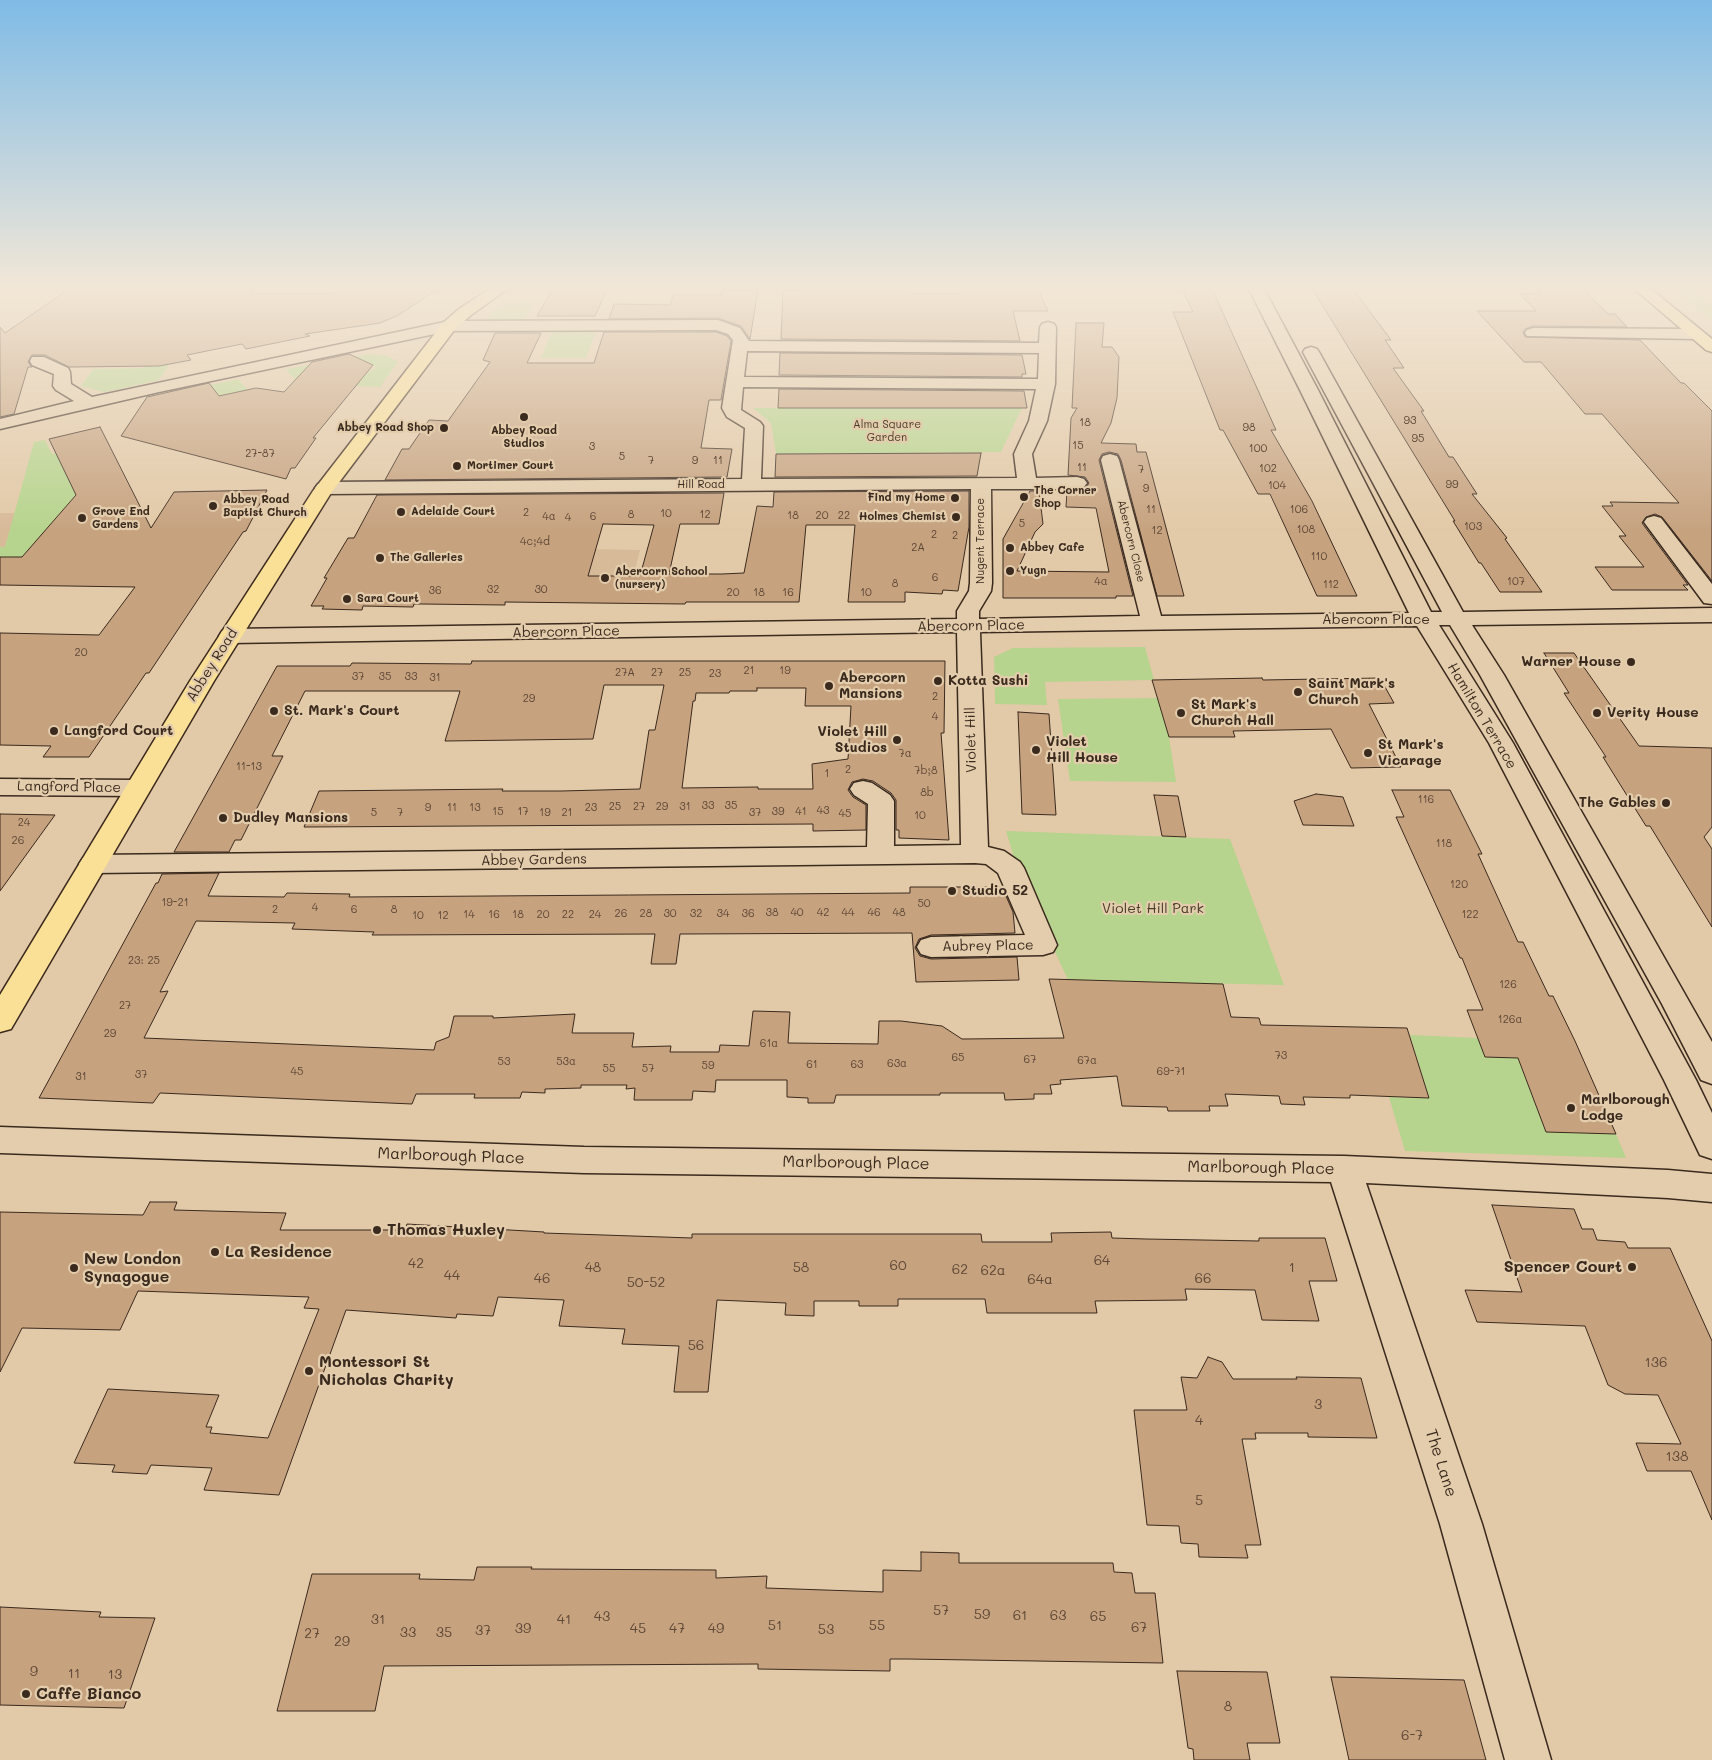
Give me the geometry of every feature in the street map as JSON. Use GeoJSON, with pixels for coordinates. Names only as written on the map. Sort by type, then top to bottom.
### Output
{"type":"FeatureCollection","features":[{"type":"Feature","properties":{"kind":"main road","name":"Abbey Road"},"geometry":{"type":"LineString","coordinates":[[0,1021],[230,636],[325,488],[417,367]]}},
{"type":"Feature","properties":{"kind":"street"},"geometry":{"type":"LineString","coordinates":[[51,367],[62,372],[62,386],[90,404]]}},
{"type":"Feature","properties":{"kind":"street"},"geometry":{"type":"LineString","coordinates":[[0,424],[253,367]]}},
{"type":"Feature","properties":{"kind":"street"},"geometry":{"type":"LineString","coordinates":[[738,367],[731,408],[733,413],[754,426],[751,485]]}},
{"type":"Feature","properties":{"kind":"street"},"geometry":{"type":"LineString","coordinates":[[1025,482],[1027,480],[1023,454],[1038,421],[1046,384],[1046,367]]}},
{"type":"Feature","properties":{"kind":"street","name":"Hamilton Terrace"},"geometry":{"type":"LineString","coordinates":[[1297,367],[1424,620],[1501,744],[1680,1080],[1712,1146]]}},
{"type":"Feature","properties":{"kind":"street","name":"Hamilton Terrace"},"geometry":{"type":"LineString","coordinates":[[1319,367],[1456,619],[1492,675],[1672,996],[1712,1072]]}},
{"type":"Feature","properties":{"kind":"street"},"geometry":{"type":"LineString","coordinates":[[736,382],[1046,384]]}},
{"type":"Feature","properties":{"kind":"street","name":"Abercorn Close"},"geometry":{"type":"LineString","coordinates":[[1110,460],[1152,622]]}},
{"type":"Feature","properties":{"kind":"street","name":"Nugent Terrace"},"geometry":{"type":"LineString","coordinates":[[969,626],[968,610],[980,591],[981,583],[981,483]]}},
{"type":"Feature","properties":{"kind":"street","name":"Hill Road"},"geometry":{"type":"LineString","coordinates":[[325,488],[1076,483]]}},
{"type":"Feature","properties":{"kind":"street"},"geometry":{"type":"LineString","coordinates":[[1654,522],[1712,598]]}},
{"type":"Feature","properties":{"kind":"street","name":"Abercorn Place"},"geometry":{"type":"LineString","coordinates":[[230,636],[1712,615]]}},
{"type":"Feature","properties":{"kind":"street","name":"Violet Hill"},"geometry":{"type":"LineString","coordinates":[[969,626],[975,854]]}},
{"type":"Feature","properties":{"kind":"street","name":"Langford Place"},"geometry":{"type":"LineString","coordinates":[[0,787],[138,788]]}},
{"type":"Feature","properties":{"kind":"street"},"geometry":{"type":"LineString","coordinates":[[862,788],[881,801],[880,856]]}},
{"type":"Feature","properties":{"kind":"street","name":"Abbey Gardens"},"geometry":{"type":"LineString","coordinates":[[93,864],[975,854]]}},
{"type":"Feature","properties":{"kind":"street","name":"Aubrey Place"},"geometry":{"type":"LineString","coordinates":[[931,948],[1042,946],[1010,868],[994,857],[975,854]]}},
{"type":"Feature","properties":{"kind":"street","name":"Marlborough Place"},"geometry":{"type":"LineString","coordinates":[[0,1140],[584,1160],[1344,1169],[1668,1184],[1712,1188]]}},
{"type":"Feature","properties":{"kind":"street","name":"The Lane"},"geometry":{"type":"LineString","coordinates":[[1344,1169],[1461,1524],[1528,1760]]}},
{"type":"Feature","properties":{"kind":"shaded area"},"geometry":{"type":"Polygon","coordinates":[[[0,513],[15,513],[5,547],[0,547],[0,513]]]}},
{"type":"Feature","properties":{"kind":"shaded area","name":"Abercorn School (nursery)"},"geometry":{"type":"Polygon","coordinates":[[[585,549],[640,550],[626,604],[568,603],[585,549]]]}},
{"type":"Feature","properties":{"kind":"green space"},"geometry":{"type":"Polygon","coordinates":[[[168,367],[159,380],[104,392],[81,386],[93,369],[168,367]]]}},
{"type":"Feature","properties":{"kind":"green space"},"geometry":{"type":"Polygon","coordinates":[[[296,367],[355,367],[295,380],[286,369],[296,367]]]}},
{"type":"Feature","properties":{"kind":"green space"},"geometry":{"type":"Polygon","coordinates":[[[375,367],[394,367],[380,387],[355,386],[368,372],[375,369],[375,367]]]}},
{"type":"Feature","properties":{"kind":"green space"},"geometry":{"type":"Polygon","coordinates":[[[238,379],[248,390],[205,399],[197,388],[238,379]]]}},
{"type":"Feature","properties":{"kind":"green space","name":"Alma Square Garden"},"geometry":{"type":"Polygon","coordinates":[[[753,408],[1022,408],[1001,452],[776,454],[771,423],[753,408]]]}},
{"type":"Feature","properties":{"kind":"green space"},"geometry":{"type":"Polygon","coordinates":[[[45,440],[52,454],[59,453],[76,495],[22,557],[0,557],[0,547],[5,547],[34,442],[45,440]]]}},
{"type":"Feature","properties":{"kind":"green space"},"geometry":{"type":"Polygon","coordinates":[[[1145,647],[1154,680],[1045,682],[1047,705],[995,704],[994,657],[1013,648],[1145,647]]]}},
{"type":"Feature","properties":{"kind":"green space"},"geometry":{"type":"Polygon","coordinates":[[[1158,698],[1169,737],[1176,782],[1070,781],[1058,699],[1158,698]]]}},
{"type":"Feature","properties":{"kind":"green space","name":"Violet Hill Park"},"geometry":{"type":"Polygon","coordinates":[[[1006,831],[1230,839],[1284,985],[1068,980],[1019,874],[1006,831]]]}},
{"type":"Feature","properties":{"kind":"green space"},"geometry":{"type":"Polygon","coordinates":[[[1410,1035],[1478,1038],[1485,1057],[1518,1058],[1546,1132],[1616,1134],[1626,1158],[1405,1151],[1389,1097],[1429,1098],[1410,1035]]]}},
{"type":"Feature","properties":{"kind":"building"},"geometry":{"type":"Polygon","coordinates":[[[0,367],[28,367],[14,414],[0,417],[0,367]]]}},
{"type":"Feature","properties":{"kind":"building"},"geometry":{"type":"Polygon","coordinates":[[[307,367],[371,367],[313,438],[316,438],[295,468],[291,468],[286,479],[121,436],[147,397],[209,383],[219,396],[256,388],[284,392],[307,367]]]}},
{"type":"Feature","properties":{"kind":"building"},"geometry":{"type":"Polygon","coordinates":[[[486,367],[727,367],[721,400],[709,400],[701,448],[732,449],[727,477],[385,480],[402,449],[409,449],[429,420],[448,421],[486,367]]]}},
{"type":"Feature","properties":{"kind":"building"},"geometry":{"type":"Polygon","coordinates":[[[779,367],[1025,367],[1026,374],[1022,374],[1022,377],[779,375],[779,367]]]}},
{"type":"Feature","properties":{"kind":"building"},"geometry":{"type":"Polygon","coordinates":[[[1074,367],[1119,367],[1117,398],[1111,423],[1101,443],[1136,444],[1137,452],[1146,452],[1184,596],[1157,596],[1121,460],[1118,454],[1109,452],[1102,454],[1099,460],[1133,596],[1116,596],[1116,598],[1003,598],[1003,539],[1030,491],[1039,491],[1043,524],[1035,532],[1017,571],[1109,572],[1096,508],[1066,507],[1067,491],[1085,489],[1089,483],[1085,477],[1068,475],[1071,418],[1077,408],[1072,408],[1074,367]]]}},
{"type":"Feature","properties":{"kind":"building"},"geometry":{"type":"Polygon","coordinates":[[[1195,367],[1248,367],[1276,430],[1271,430],[1312,501],[1357,596],[1317,596],[1270,494],[1258,494],[1223,430],[1220,430],[1195,367]]]}},
{"type":"Feature","properties":{"kind":"building"},"geometry":{"type":"Polygon","coordinates":[[[1360,367],[1403,367],[1393,368],[1424,411],[1421,411],[1449,457],[1453,457],[1477,494],[1472,494],[1507,538],[1505,539],[1542,592],[1500,592],[1481,563],[1479,563],[1453,521],[1455,521],[1360,367]]]}},
{"type":"Feature","properties":{"kind":"building"},"geometry":{"type":"Polygon","coordinates":[[[1545,367],[1666,367],[1712,411],[1712,581],[1662,517],[1655,514],[1646,517],[1642,523],[1688,585],[1683,585],[1688,590],[1612,590],[1595,567],[1644,567],[1619,536],[1626,536],[1602,506],[1613,506],[1610,502],[1679,503],[1602,414],[1585,414],[1545,367]]]}},
{"type":"Feature","properties":{"kind":"building"},"geometry":{"type":"Polygon","coordinates":[[[779,389],[1024,391],[1027,408],[778,408],[779,389]]]}},
{"type":"Feature","properties":{"kind":"building"},"geometry":{"type":"Polygon","coordinates":[[[100,427],[151,528],[174,492],[267,490],[246,531],[243,532],[149,673],[146,673],[89,757],[43,757],[51,746],[0,745],[0,633],[99,635],[135,587],[0,585],[0,557],[22,557],[76,495],[49,439],[100,427]]]}},
{"type":"Feature","properties":{"kind":"building"},"geometry":{"type":"Polygon","coordinates":[[[981,453],[977,476],[775,477],[776,454],[981,453]]]}},
{"type":"Feature","properties":{"kind":"building"},"geometry":{"type":"Polygon","coordinates":[[[969,491],[969,527],[958,591],[943,590],[942,594],[905,592],[905,602],[848,602],[855,525],[806,525],[799,602],[686,602],[685,604],[505,602],[505,605],[414,604],[413,607],[363,606],[362,610],[322,609],[324,606],[311,606],[327,578],[324,578],[348,538],[354,538],[377,495],[724,493],[719,524],[680,524],[669,574],[722,574],[744,573],[757,506],[773,507],[774,492],[969,491]],[[603,524],[588,576],[640,576],[654,525],[603,524]]]}},
{"type":"Feature","properties":{"kind":"building"},"geometry":{"type":"Polygon","coordinates":[[[1544,653],[1574,653],[1639,746],[1712,748],[1712,827],[1704,837],[1712,849],[1712,927],[1650,826],[1646,826],[1603,757],[1606,757],[1564,693],[1569,693],[1544,653]]]}},
{"type":"Feature","properties":{"kind":"building"},"geometry":{"type":"Polygon","coordinates":[[[472,661],[945,661],[944,733],[941,733],[949,840],[899,838],[899,830],[896,830],[896,800],[891,793],[873,781],[863,779],[852,782],[848,790],[853,797],[866,805],[866,830],[813,831],[813,824],[304,827],[319,791],[503,789],[502,791],[561,791],[640,789],[649,730],[655,730],[664,685],[604,685],[593,739],[445,741],[460,691],[305,691],[272,756],[283,756],[241,840],[235,840],[229,852],[174,852],[277,666],[350,666],[352,663],[471,664],[472,661]],[[757,688],[757,691],[696,693],[695,701],[693,701],[682,788],[758,787],[758,789],[813,789],[812,764],[848,759],[851,706],[805,706],[806,688],[757,688]]]}},
{"type":"Feature","properties":{"kind":"building"},"geometry":{"type":"Polygon","coordinates":[[[1262,678],[1263,680],[1380,678],[1394,703],[1369,704],[1401,767],[1351,768],[1331,729],[1233,731],[1235,737],[1169,737],[1152,680],[1262,678]]]}},
{"type":"Feature","properties":{"kind":"building","name":"Violet Hill House"},"geometry":{"type":"Polygon","coordinates":[[[1018,712],[1049,714],[1056,815],[1022,814],[1018,712]]]}},
{"type":"Feature","properties":{"kind":"building"},"geometry":{"type":"Polygon","coordinates":[[[1392,790],[1450,790],[1482,854],[1478,854],[1518,942],[1523,942],[1549,996],[1553,996],[1616,1134],[1546,1132],[1518,1058],[1485,1057],[1467,1010],[1483,1010],[1462,958],[1460,958],[1396,817],[1404,817],[1392,790]]]}},
{"type":"Feature","properties":{"kind":"building"},"geometry":{"type":"Polygon","coordinates":[[[1316,794],[1343,797],[1354,826],[1303,825],[1294,801],[1316,794]]]}},
{"type":"Feature","properties":{"kind":"building"},"geometry":{"type":"Polygon","coordinates":[[[1154,795],[1178,796],[1186,837],[1162,836],[1154,795]]]}},
{"type":"Feature","properties":{"kind":"building"},"geometry":{"type":"Polygon","coordinates":[[[0,814],[55,815],[0,891],[0,814]]]}},
{"type":"Feature","properties":{"kind":"building"},"geometry":{"type":"Polygon","coordinates":[[[219,873],[208,896],[284,897],[287,893],[350,894],[349,897],[910,893],[910,887],[1002,887],[1013,912],[1015,933],[931,935],[919,939],[915,948],[920,956],[931,959],[1017,957],[1019,980],[916,982],[912,933],[680,934],[676,964],[651,964],[655,934],[372,935],[374,932],[292,929],[295,923],[196,921],[160,992],[168,991],[144,1038],[434,1050],[436,1042],[449,1037],[454,1016],[493,1016],[493,1018],[575,1014],[572,1033],[634,1033],[632,1047],[671,1046],[670,1052],[719,1052],[720,1045],[749,1046],[753,1011],[790,1012],[788,1043],[878,1044],[879,1021],[901,1021],[942,1026],[962,1039],[1064,1038],[1049,979],[1223,984],[1231,1017],[1259,1018],[1261,1025],[1407,1028],[1429,1098],[1350,1095],[1350,1098],[1303,1097],[1305,1105],[1281,1104],[1279,1096],[1225,1094],[1228,1106],[1209,1106],[1210,1111],[1168,1111],[1167,1107],[1122,1106],[1117,1076],[1060,1080],[1061,1084],[1050,1085],[1052,1094],[1034,1094],[1034,1099],[1005,1100],[1004,1093],[940,1093],[940,1095],[836,1095],[834,1103],[808,1103],[808,1098],[787,1097],[787,1080],[716,1080],[715,1092],[693,1091],[692,1100],[634,1100],[635,1088],[626,1089],[627,1085],[581,1085],[581,1088],[545,1089],[545,1093],[522,1092],[520,1098],[474,1098],[475,1094],[416,1094],[412,1104],[160,1093],[153,1103],[39,1098],[162,874],[219,873]]]}},
{"type":"Feature","properties":{"kind":"building"},"geometry":{"type":"Polygon","coordinates":[[[150,1202],[177,1202],[174,1210],[286,1213],[280,1230],[405,1230],[407,1224],[544,1233],[692,1238],[692,1234],[981,1234],[982,1242],[1052,1242],[1051,1233],[1111,1232],[1112,1238],[1146,1239],[1259,1241],[1259,1238],[1325,1238],[1337,1281],[1309,1281],[1319,1321],[1262,1320],[1255,1290],[1185,1289],[1187,1300],[1095,1301],[1097,1313],[987,1313],[985,1299],[898,1299],[898,1306],[859,1306],[859,1301],[814,1301],[814,1316],[785,1315],[786,1303],[717,1300],[708,1392],[674,1392],[679,1346],[622,1344],[625,1329],[559,1326],[564,1300],[498,1297],[493,1316],[457,1314],[456,1318],[346,1310],[279,1495],[204,1490],[212,1468],[151,1465],[147,1474],[112,1472],[115,1465],[74,1463],[108,1389],[219,1395],[206,1427],[212,1427],[210,1433],[268,1438],[319,1309],[304,1308],[309,1297],[138,1291],[120,1330],[22,1328],[0,1372],[0,1212],[143,1215],[150,1202]]]}},
{"type":"Feature","properties":{"kind":"building"},"geometry":{"type":"Polygon","coordinates":[[[1492,1205],[1574,1209],[1582,1229],[1593,1229],[1597,1240],[1625,1242],[1628,1248],[1670,1248],[1712,1341],[1712,1520],[1691,1471],[1647,1471],[1636,1443],[1681,1444],[1658,1395],[1625,1394],[1608,1385],[1585,1326],[1477,1322],[1465,1290],[1522,1292],[1492,1205]]]}},
{"type":"Feature","properties":{"kind":"building"},"geometry":{"type":"Polygon","coordinates":[[[1208,1357],[1222,1362],[1233,1379],[1297,1379],[1296,1377],[1361,1378],[1377,1438],[1308,1437],[1308,1433],[1255,1433],[1256,1439],[1242,1439],[1261,1545],[1245,1545],[1248,1558],[1199,1557],[1198,1544],[1181,1543],[1179,1526],[1147,1525],[1134,1410],[1187,1410],[1181,1377],[1197,1378],[1208,1357]]]}},
{"type":"Feature","properties":{"kind":"building"},"geometry":{"type":"Polygon","coordinates":[[[921,1552],[959,1553],[959,1563],[1113,1563],[1114,1572],[1132,1573],[1135,1593],[1155,1593],[1163,1663],[890,1659],[890,1671],[758,1669],[758,1664],[384,1666],[375,1711],[277,1711],[312,1574],[420,1574],[419,1579],[474,1580],[477,1567],[716,1570],[716,1578],[767,1576],[766,1588],[883,1592],[883,1570],[921,1571],[921,1552]]]}},
{"type":"Feature","properties":{"kind":"building"},"geometry":{"type":"Polygon","coordinates":[[[0,1607],[101,1612],[99,1617],[155,1618],[124,1708],[0,1705],[0,1607]]]}},
{"type":"Feature","properties":{"kind":"building"},"geometry":{"type":"Polygon","coordinates":[[[1177,1671],[1267,1672],[1280,1743],[1247,1743],[1250,1760],[1194,1760],[1193,1749],[1188,1748],[1177,1671]]]}},
{"type":"Feature","properties":{"kind":"building"},"geometry":{"type":"Polygon","coordinates":[[[1331,1677],[1464,1680],[1486,1760],[1349,1760],[1331,1677]]]}},
{"type":"Feature","properties":{"kind":"place","name":"Abbey Road Studios"},"geometry":{"type":"Point","coordinates":[524,417]}},
{"type":"Feature","properties":{"kind":"place","name":"Abbey Road Shop"},"geometry":{"type":"Point","coordinates":[444,428]}},
{"type":"Feature","properties":{"kind":"place","name":"Mortimer Court"},"geometry":{"type":"Point","coordinates":[457,466]}},
{"type":"Feature","properties":{"kind":"place","name":"The Corner Shop"},"geometry":{"type":"Point","coordinates":[1024,497]}},
{"type":"Feature","properties":{"kind":"place","name":"Find my Home"},"geometry":{"type":"Point","coordinates":[955,498]}},
{"type":"Feature","properties":{"kind":"place","name":"Abbey Road Baptist Church"},"geometry":{"type":"Point","coordinates":[213,506]}},
{"type":"Feature","properties":{"kind":"place","name":"Adelaide Court"},"geometry":{"type":"Point","coordinates":[401,512]}},
{"type":"Feature","properties":{"kind":"place","name":"Holmes Chemist"},"geometry":{"type":"Point","coordinates":[956,517]}},
{"type":"Feature","properties":{"kind":"place","name":"Grove End Gardens"},"geometry":{"type":"Point","coordinates":[82,518]}},
{"type":"Feature","properties":{"kind":"place","name":"Abbey Cafe"},"geometry":{"type":"Point","coordinates":[1010,548]}},
{"type":"Feature","properties":{"kind":"place","name":"The Galleries"},"geometry":{"type":"Point","coordinates":[380,558]}},
{"type":"Feature","properties":{"kind":"place","name":"Yugn"},"geometry":{"type":"Point","coordinates":[1010,571]}},
{"type":"Feature","properties":{"kind":"place","name":"Abercorn School (nursery)"},"geometry":{"type":"Point","coordinates":[605,578]}},
{"type":"Feature","properties":{"kind":"place","name":"Sara Court"},"geometry":{"type":"Point","coordinates":[347,599]}},
{"type":"Feature","properties":{"kind":"place","name":"Warner House"},"geometry":{"type":"Point","coordinates":[1631,662]}},
{"type":"Feature","properties":{"kind":"place","name":"Kotta Sushi"},"geometry":{"type":"Point","coordinates":[938,681]}},
{"type":"Feature","properties":{"kind":"place","name":"Abercorn Mansions"},"geometry":{"type":"Point","coordinates":[829,686]}},
{"type":"Feature","properties":{"kind":"place","name":"Saint Mark's Church"},"geometry":{"type":"Point","coordinates":[1298,692]}},
{"type":"Feature","properties":{"kind":"place","name":"St. Mark's Court"},"geometry":{"type":"Point","coordinates":[274,711]}},
{"type":"Feature","properties":{"kind":"place","name":"St Mark's Church Hall"},"geometry":{"type":"Point","coordinates":[1181,713]}},
{"type":"Feature","properties":{"kind":"place","name":"Verity House"},"geometry":{"type":"Point","coordinates":[1597,713]}},
{"type":"Feature","properties":{"kind":"place","name":"Langford Court"},"geometry":{"type":"Point","coordinates":[54,731]}},
{"type":"Feature","properties":{"kind":"place","name":"Violet Hill Studios"},"geometry":{"type":"Point","coordinates":[897,740]}},
{"type":"Feature","properties":{"kind":"place","name":"Violet Hill House"},"geometry":{"type":"Point","coordinates":[1036,750]}},
{"type":"Feature","properties":{"kind":"place","name":"St Mark's Vicarage"},"geometry":{"type":"Point","coordinates":[1368,753]}},
{"type":"Feature","properties":{"kind":"place","name":"The Gables"},"geometry":{"type":"Point","coordinates":[1666,803]}},
{"type":"Feature","properties":{"kind":"place","name":"Dudley Mansions"},"geometry":{"type":"Point","coordinates":[223,818]}},
{"type":"Feature","properties":{"kind":"place","name":"Studio 52"},"geometry":{"type":"Point","coordinates":[952,891]}},
{"type":"Feature","properties":{"kind":"place","name":"Marlborough Lodge"},"geometry":{"type":"Point","coordinates":[1571,1108]}},
{"type":"Feature","properties":{"kind":"place","name":"Thomas Huxley"},"geometry":{"type":"Point","coordinates":[377,1230]}},
{"type":"Feature","properties":{"kind":"place","name":"La Residence"},"geometry":{"type":"Point","coordinates":[215,1252]}},
{"type":"Feature","properties":{"kind":"place","name":"Spencer Court"},"geometry":{"type":"Point","coordinates":[1632,1267]}},
{"type":"Feature","properties":{"kind":"place","name":"New London Synagogue"},"geometry":{"type":"Point","coordinates":[74,1268]}},
{"type":"Feature","properties":{"kind":"place","name":"Montessori St Nicholas Charity"},"geometry":{"type":"Point","coordinates":[309,1371]}},
{"type":"Feature","properties":{"kind":"place","name":"Caffe Bianco"},"geometry":{"type":"Point","coordinates":[26,1694]}}]}
